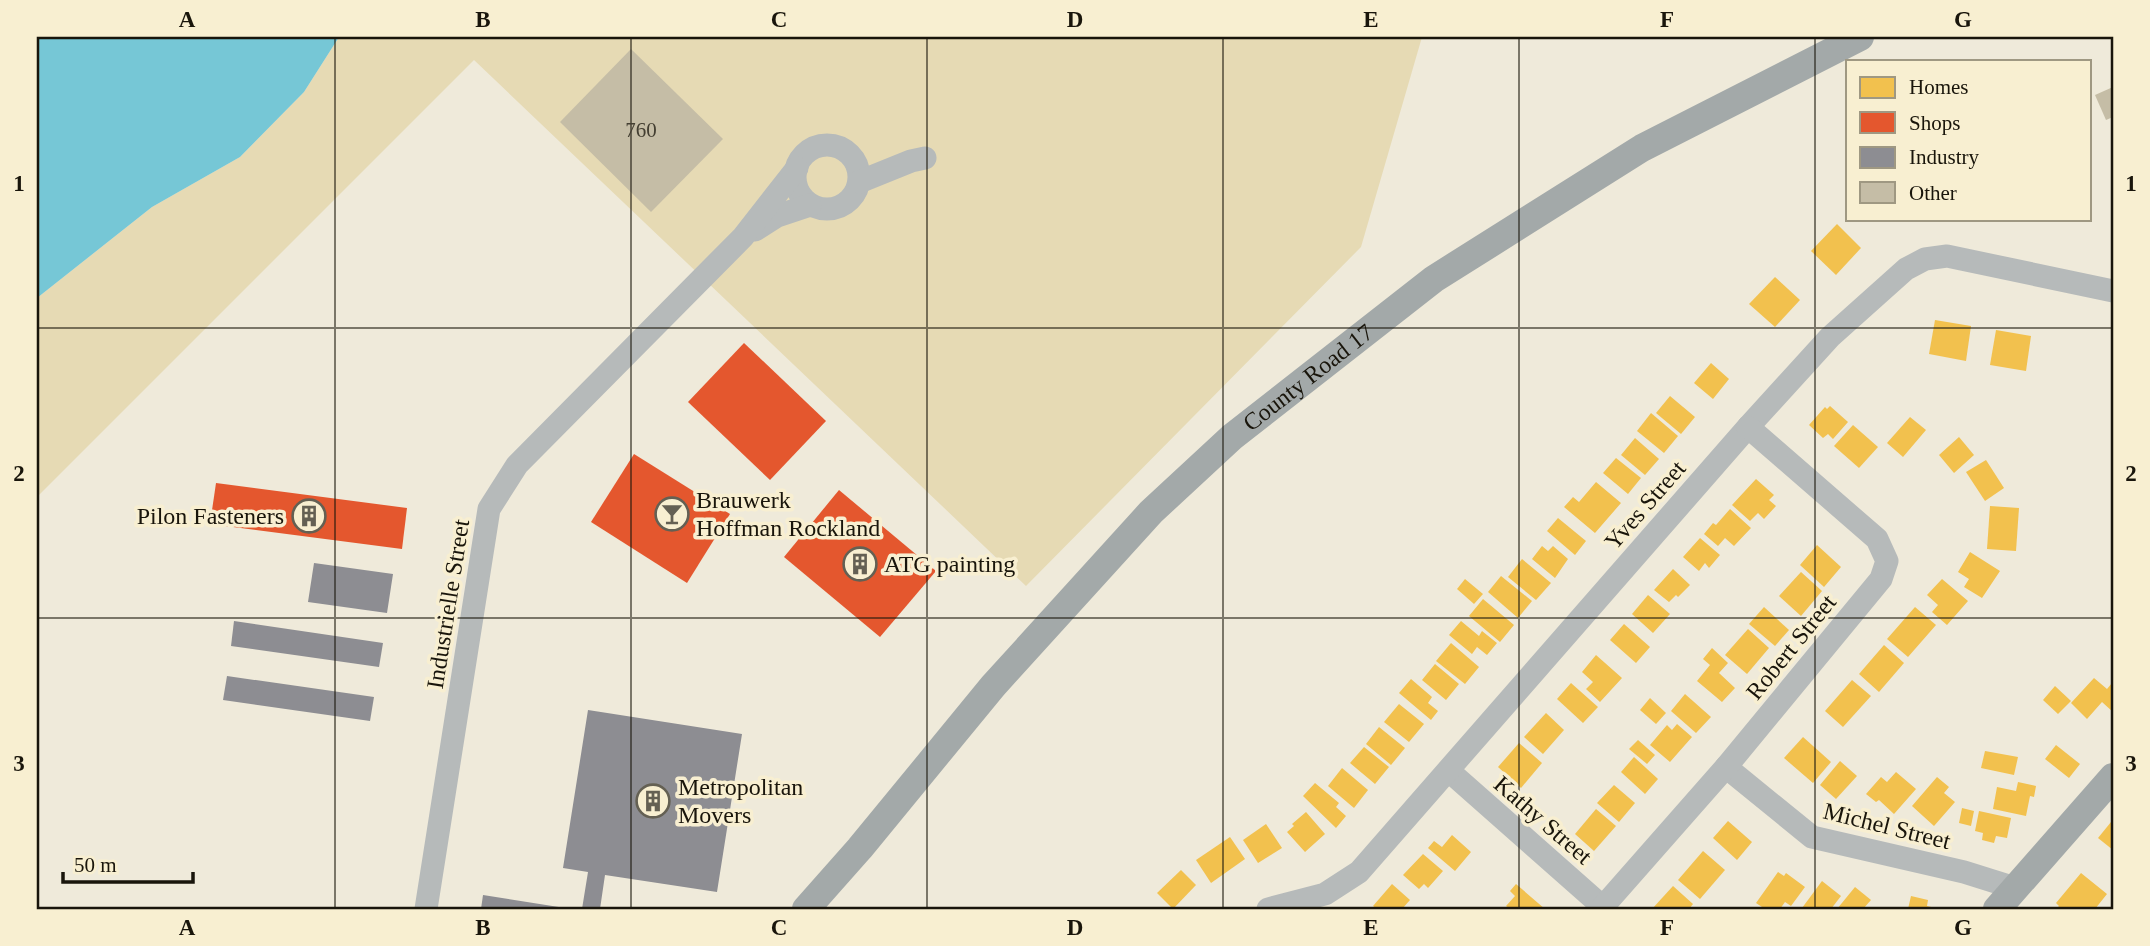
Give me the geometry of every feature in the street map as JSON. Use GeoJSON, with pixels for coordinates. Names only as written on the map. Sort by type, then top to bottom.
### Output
{"type":"FeatureCollection","features":[{"type":"Feature","properties":{"kind":"main road","name":"County Road 17"},"geometry":{"type":"LineString","coordinates":[[806,909],[860,848],[1002,675],[1152,512],[1232,438],[1434,279],[1642,148],[1860,37]]}},
{"type":"Feature","properties":{"kind":"main road"},"geometry":{"type":"LineString","coordinates":[[2006,899],[2113,777]]}},
{"type":"Feature","properties":{"kind":"main road","name":"County Road 17"},"geometry":{"type":"LineString","coordinates":[[823,909],[860,848]]}},
{"type":"Feature","properties":{"kind":"street","name":"Industrielle Street"},"geometry":{"type":"LineString","coordinates":[[426,909],[489,509],[517,465],[743,237],[797,169],[801,159],[818,147],[828,146],[876,158],[918,159],[859,182],[849,200],[841,206],[830,209],[810,205],[778,216],[743,237]]}},
{"type":"Feature","properties":{"kind":"street"},"geometry":{"type":"LineString","coordinates":[[848,153],[858,171],[859,182]]}},
{"type":"Feature","properties":{"kind":"street"},"geometry":{"type":"LineString","coordinates":[[797,169],[797,189],[810,205]]}},
{"type":"Feature","properties":{"kind":"street","name":"Yves Street"},"geometry":{"type":"LineString","coordinates":[[1268,909],[1325,894],[1359,872],[1748,427],[1830,337],[1906,269],[1925,259],[1947,256],[2113,291]]}},
{"type":"Feature","properties":{"kind":"street","name":"Robert Street"},"geometry":{"type":"LineString","coordinates":[[1602,908],[1726,767],[1881,579],[1887,562],[1877,539],[1748,427]]}},
{"type":"Feature","properties":{"kind":"street","name":"Michel Street"},"geometry":{"type":"LineString","coordinates":[[1726,767],[1812,837],[1964,873],[2006,899]]}},
{"type":"Feature","properties":{"kind":"street","name":"Kathy Street"},"geometry":{"type":"LineString","coordinates":[[1448,771],[1602,908]]}},
{"type":"Feature","properties":{"kind":"shaded area"},"geometry":{"type":"Polygon","coordinates":[[[339,37],[1422,37],[1361,247],[1026,586],[474,60],[37,497],[37,298],[152,207],[240,157],[304,92],[339,37]]]}},
{"type":"Feature","properties":{"kind":"water"},"geometry":{"type":"Polygon","coordinates":[[[37,37],[339,37],[304,92],[240,157],[152,207],[37,298],[37,37]]]}},
{"type":"Feature","properties":{"kind":"building: Homes"},"geometry":{"type":"Polygon","coordinates":[[[1837,224],[1861,248],[1836,275],[1811,251],[1837,224]]]}},
{"type":"Feature","properties":{"kind":"building: Homes"},"geometry":{"type":"Polygon","coordinates":[[[1775,277],[1800,300],[1775,327],[1749,304],[1775,277]]]}},
{"type":"Feature","properties":{"kind":"building: Homes"},"geometry":{"type":"Polygon","coordinates":[[[1935,320],[1971,326],[1966,361],[1929,354],[1935,320]]]}},
{"type":"Feature","properties":{"kind":"building: Homes"},"geometry":{"type":"Polygon","coordinates":[[[1996,330],[2031,336],[2026,371],[1990,365],[1996,330]]]}},
{"type":"Feature","properties":{"kind":"building: Homes"},"geometry":{"type":"Polygon","coordinates":[[[1711,363],[1729,379],[1713,399],[1694,383],[1711,363]]]}},
{"type":"Feature","properties":{"kind":"building: Homes"},"geometry":{"type":"Polygon","coordinates":[[[1670,396],[1695,417],[1681,434],[1656,413],[1670,396]]]}},
{"type":"Feature","properties":{"kind":"building: Homes"},"geometry":{"type":"Polygon","coordinates":[[[1830,406],[1848,422],[1833,439],[1828,434],[1823,438],[1809,425],[1825,407],[1827,409],[1830,406]]]}},
{"type":"Feature","properties":{"kind":"building: Homes"},"geometry":{"type":"Polygon","coordinates":[[[1651,413],[1678,436],[1664,453],[1637,431],[1651,413]]]}},
{"type":"Feature","properties":{"kind":"building: Homes"},"geometry":{"type":"Polygon","coordinates":[[[1910,417],[1926,430],[1903,457],[1887,443],[1910,417]]]}},
{"type":"Feature","properties":{"kind":"building: Homes"},"geometry":{"type":"Polygon","coordinates":[[[1853,425],[1878,447],[1859,468],[1834,446],[1853,425]]]}},
{"type":"Feature","properties":{"kind":"building: Homes"},"geometry":{"type":"Polygon","coordinates":[[[1959,437],[1974,455],[1954,473],[1939,455],[1959,437]]]}},
{"type":"Feature","properties":{"kind":"building: Homes"},"geometry":{"type":"Polygon","coordinates":[[[1635,438],[1659,459],[1645,475],[1621,455],[1635,438]]]}},
{"type":"Feature","properties":{"kind":"building: Homes"},"geometry":{"type":"Polygon","coordinates":[[[1616,458],[1641,478],[1628,494],[1603,473],[1616,458]]]}},
{"type":"Feature","properties":{"kind":"building: Homes"},"geometry":{"type":"Polygon","coordinates":[[[1986,460],[2004,488],[1985,501],[1966,472],[1986,460]]]}},
{"type":"Feature","properties":{"kind":"building: Homes"},"geometry":{"type":"Polygon","coordinates":[[[1756,479],[1774,495],[1769,500],[1776,506],[1764,519],[1758,513],[1750,521],[1732,505],[1756,479]]]}},
{"type":"Feature","properties":{"kind":"building: Homes"},"geometry":{"type":"Polygon","coordinates":[[[1596,482],[1621,503],[1595,533],[1564,507],[1573,497],[1579,502],[1596,482]]]}},
{"type":"Feature","properties":{"kind":"building: Homes"},"geometry":{"type":"Polygon","coordinates":[[[1990,506],[2019,508],[2016,551],[1987,549],[1990,506]]]}},
{"type":"Feature","properties":{"kind":"building: Homes"},"geometry":{"type":"Polygon","coordinates":[[[1730,509],[1751,528],[1734,546],[1725,538],[1718,546],[1704,534],[1730,509]]]}},
{"type":"Feature","properties":{"kind":"building: Homes"},"geometry":{"type":"Polygon","coordinates":[[[1558,518],[1586,541],[1575,555],[1547,531],[1558,518]]]}},
{"type":"Feature","properties":{"kind":"building: Homes"},"geometry":{"type":"Polygon","coordinates":[[[1700,538],[1720,555],[1709,568],[1705,563],[1699,571],[1683,557],[1700,538]]]}},
{"type":"Feature","properties":{"kind":"building: Homes"},"geometry":{"type":"Polygon","coordinates":[[[1817,545],[1841,567],[1824,587],[1800,565],[1817,545]]]}},
{"type":"Feature","properties":{"kind":"building: Homes"},"geometry":{"type":"Polygon","coordinates":[[[1542,546],[1548,551],[1553,546],[1568,559],[1555,578],[1532,559],[1542,546]]]}},
{"type":"Feature","properties":{"kind":"building: Homes"},"geometry":{"type":"Polygon","coordinates":[[[1970,552],[2000,571],[1982,598],[1964,587],[1969,579],[1958,572],[1970,552]]]}},
{"type":"Feature","properties":{"kind":"building: Homes"},"geometry":{"type":"Polygon","coordinates":[[[1522,559],[1551,583],[1536,600],[1508,577],[1522,559]]]}},
{"type":"Feature","properties":{"kind":"building: Homes"},"geometry":{"type":"Polygon","coordinates":[[[1673,569],[1690,585],[1669,602],[1654,590],[1673,569]]]}},
{"type":"Feature","properties":{"kind":"building: Homes"},"geometry":{"type":"Polygon","coordinates":[[[1801,572],[1822,591],[1801,616],[1779,596],[1801,572]]]}},
{"type":"Feature","properties":{"kind":"building: Homes"},"geometry":{"type":"Polygon","coordinates":[[[1501,576],[1532,601],[1518,618],[1488,592],[1501,576]]]}},
{"type":"Feature","properties":{"kind":"building: Homes"},"geometry":{"type":"Polygon","coordinates":[[[1465,579],[1483,594],[1474,604],[1457,589],[1465,579]]]}},
{"type":"Feature","properties":{"kind":"building: Homes"},"geometry":{"type":"Polygon","coordinates":[[[1942,579],[1968,601],[1947,625],[1932,612],[1938,605],[1927,595],[1942,579]]]}},
{"type":"Feature","properties":{"kind":"building: Homes"},"geometry":{"type":"Polygon","coordinates":[[[1648,595],[1670,614],[1653,633],[1632,614],[1648,595]]]}},
{"type":"Feature","properties":{"kind":"building: Homes"},"geometry":{"type":"Polygon","coordinates":[[[1483,599],[1514,625],[1500,642],[1469,616],[1483,599]]]}},
{"type":"Feature","properties":{"kind":"building: Homes"},"geometry":{"type":"Polygon","coordinates":[[[1764,607],[1789,630],[1775,646],[1749,624],[1764,607]]]}},
{"type":"Feature","properties":{"kind":"building: Homes"},"geometry":{"type":"Polygon","coordinates":[[[1915,607],[1936,625],[1908,657],[1887,639],[1915,607]]]}},
{"type":"Feature","properties":{"kind":"building: Homes"},"geometry":{"type":"Polygon","coordinates":[[[1461,621],[1479,636],[1482,631],[1497,643],[1487,655],[1477,647],[1472,654],[1449,635],[1461,621]]]}},
{"type":"Feature","properties":{"kind":"building: Homes"},"geometry":{"type":"Polygon","coordinates":[[[1624,624],[1650,647],[1636,663],[1610,640],[1624,624]]]}},
{"type":"Feature","properties":{"kind":"building: Homes"},"geometry":{"type":"Polygon","coordinates":[[[1748,629],[1769,648],[1747,674],[1725,655],[1748,629]]]}},
{"type":"Feature","properties":{"kind":"building: Homes"},"geometry":{"type":"Polygon","coordinates":[[[1451,643],[1479,667],[1465,684],[1436,661],[1451,643]]]}},
{"type":"Feature","properties":{"kind":"building: Homes"},"geometry":{"type":"Polygon","coordinates":[[[1884,645],[1904,663],[1879,692],[1859,674],[1884,645]]]}},
{"type":"Feature","properties":{"kind":"building: Homes"},"geometry":{"type":"Polygon","coordinates":[[[1712,648],[1728,663],[1719,673],[1735,688],[1722,702],[1697,681],[1710,665],[1703,659],[1712,648]]]}},
{"type":"Feature","properties":{"kind":"building: Homes"},"geometry":{"type":"Polygon","coordinates":[[[1596,655],[1622,678],[1600,702],[1586,689],[1593,682],[1582,672],[1596,655]]]}},
{"type":"Feature","properties":{"kind":"building: Homes"},"geometry":{"type":"Polygon","coordinates":[[[1435,664],[1459,684],[1446,700],[1422,680],[1435,664]]]}},
{"type":"Feature","properties":{"kind":"building: Homes"},"geometry":{"type":"Polygon","coordinates":[[[2094,678],[2107,689],[2112,683],[2113,712],[2102,702],[2087,719],[2071,703],[2094,678]]]}},
{"type":"Feature","properties":{"kind":"building: Homes"},"geometry":{"type":"Polygon","coordinates":[[[1411,679],[1432,697],[1428,703],[1438,711],[1431,720],[1399,693],[1411,679]]]}},
{"type":"Feature","properties":{"kind":"building: Homes"},"geometry":{"type":"Polygon","coordinates":[[[1852,680],[1871,696],[1843,727],[1825,711],[1852,680]]]}},
{"type":"Feature","properties":{"kind":"building: Homes"},"geometry":{"type":"Polygon","coordinates":[[[1571,683],[1598,707],[1583,723],[1557,699],[1571,683]]]}},
{"type":"Feature","properties":{"kind":"building: Homes"},"geometry":{"type":"Polygon","coordinates":[[[2055,686],[2071,701],[2058,714],[2043,700],[2055,686]]]}},
{"type":"Feature","properties":{"kind":"building: Homes"},"geometry":{"type":"Polygon","coordinates":[[[1685,694],[1711,717],[1696,733],[1671,711],[1685,694]]]}},
{"type":"Feature","properties":{"kind":"building: Homes"},"geometry":{"type":"Polygon","coordinates":[[[1650,698],[1666,713],[1656,724],[1640,710],[1650,698]]]}},
{"type":"Feature","properties":{"kind":"building: Homes"},"geometry":{"type":"Polygon","coordinates":[[[1399,704],[1424,724],[1409,742],[1384,722],[1399,704]]]}},
{"type":"Feature","properties":{"kind":"building: Homes"},"geometry":{"type":"Polygon","coordinates":[[[1546,713],[1564,730],[1543,754],[1524,737],[1546,713]]]}},
{"type":"Feature","properties":{"kind":"building: Homes"},"geometry":{"type":"Polygon","coordinates":[[[1677,724],[1692,737],[1670,762],[1650,745],[1667,725],[1672,730],[1677,724]]]}},
{"type":"Feature","properties":{"kind":"building: Homes"},"geometry":{"type":"Polygon","coordinates":[[[1379,727],[1405,748],[1391,765],[1366,744],[1379,727]]]}},
{"type":"Feature","properties":{"kind":"building: Homes"},"geometry":{"type":"Polygon","coordinates":[[[1803,737],[1831,762],[1813,783],[1784,758],[1803,737]]]}},
{"type":"Feature","properties":{"kind":"building: Homes"},"geometry":{"type":"Polygon","coordinates":[[[1638,740],[1655,755],[1647,764],[1629,749],[1638,740]]]}},
{"type":"Feature","properties":{"kind":"building: Homes"},"geometry":{"type":"Polygon","coordinates":[[[1519,743],[1542,763],[1521,788],[1498,767],[1519,743]]]}},
{"type":"Feature","properties":{"kind":"building: Homes"},"geometry":{"type":"Polygon","coordinates":[[[2056,745],[2080,764],[2069,778],[2045,759],[2056,745]]]}},
{"type":"Feature","properties":{"kind":"building: Homes"},"geometry":{"type":"Polygon","coordinates":[[[1364,747],[1389,767],[1375,784],[1350,763],[1364,747]]]}},
{"type":"Feature","properties":{"kind":"building: Homes"},"geometry":{"type":"Polygon","coordinates":[[[1985,751],[2018,757],[2014,775],[1981,768],[1985,751]]]}},
{"type":"Feature","properties":{"kind":"building: Homes"},"geometry":{"type":"Polygon","coordinates":[[[1634,757],[1658,779],[1645,794],[1621,772],[1634,757]]]}},
{"type":"Feature","properties":{"kind":"building: Homes"},"geometry":{"type":"Polygon","coordinates":[[[1840,761],[1857,776],[1836,799],[1820,785],[1840,761]]]}},
{"type":"Feature","properties":{"kind":"building: Homes"},"geometry":{"type":"Polygon","coordinates":[[[1342,768],[1368,790],[1354,808],[1328,786],[1342,768]]]}},
{"type":"Feature","properties":{"kind":"building: Homes"},"geometry":{"type":"Polygon","coordinates":[[[1896,772],[1916,789],[1894,814],[1879,800],[1876,802],[1866,794],[1881,777],[1887,782],[1896,772]]]}},
{"type":"Feature","properties":{"kind":"building: Homes"},"geometry":{"type":"Polygon","coordinates":[[[1937,777],[1949,787],[1944,793],[1955,802],[1934,826],[1912,806],[1937,777]]]}},
{"type":"Feature","properties":{"kind":"building: Homes"},"geometry":{"type":"Polygon","coordinates":[[[2018,782],[2036,786],[2034,797],[2030,796],[2026,816],[1993,809],[1997,787],[2016,791],[2018,782]]]}},
{"type":"Feature","properties":{"kind":"building: Homes"},"geometry":{"type":"Polygon","coordinates":[[[1315,783],[1339,803],[1336,807],[1346,816],[1336,828],[1303,796],[1315,783]]]}},
{"type":"Feature","properties":{"kind":"building: Homes"},"geometry":{"type":"Polygon","coordinates":[[[1614,785],[1635,803],[1619,822],[1597,803],[1614,785]]]}},
{"type":"Feature","properties":{"kind":"building: Homes"},"geometry":{"type":"Polygon","coordinates":[[[1962,808],[1974,811],[1971,826],[1959,823],[1962,808]]]}},
{"type":"Feature","properties":{"kind":"building: Homes"},"geometry":{"type":"Polygon","coordinates":[[[1596,809],[1616,826],[1594,851],[1575,834],[1596,809]]]}},
{"type":"Feature","properties":{"kind":"building: Homes"},"geometry":{"type":"Polygon","coordinates":[[[1979,811],[2011,818],[2007,838],[1996,836],[1994,843],[1982,840],[1983,833],[1975,831],[1979,811]]]}},
{"type":"Feature","properties":{"kind":"building: Homes"},"geometry":{"type":"Polygon","coordinates":[[[1306,812],[1325,834],[1305,852],[1287,832],[1306,812]]]}},
{"type":"Feature","properties":{"kind":"building: Homes"},"geometry":{"type":"Polygon","coordinates":[[[1728,821],[1752,842],[1737,860],[1713,838],[1728,821]]]}},
{"type":"Feature","properties":{"kind":"building: Homes"},"geometry":{"type":"Polygon","coordinates":[[[2111,822],[2113,823],[2113,850],[2098,838],[2111,822]]]}},
{"type":"Feature","properties":{"kind":"building: Homes"},"geometry":{"type":"Polygon","coordinates":[[[1266,824],[1282,848],[1258,863],[1243,840],[1266,824]]]}},
{"type":"Feature","properties":{"kind":"building: Homes"},"geometry":{"type":"Polygon","coordinates":[[[1452,835],[1471,852],[1455,871],[1428,848],[1434,841],[1442,847],[1452,835]]]}},
{"type":"Feature","properties":{"kind":"building: Homes"},"geometry":{"type":"Polygon","coordinates":[[[1230,837],[1245,859],[1211,883],[1196,860],[1230,837]]]}},
{"type":"Feature","properties":{"kind":"building: Homes"},"geometry":{"type":"Polygon","coordinates":[[[1703,851],[1725,870],[1700,899],[1678,880],[1703,851]]]}},
{"type":"Feature","properties":{"kind":"building: Homes"},"geometry":{"type":"Polygon","coordinates":[[[1423,854],[1443,871],[1428,888],[1424,884],[1419,889],[1403,875],[1423,854]]]}},
{"type":"Feature","properties":{"kind":"building: Homes"},"geometry":{"type":"Polygon","coordinates":[[[1181,870],[1196,885],[1173,909],[1157,893],[1181,870]]]}},
{"type":"Feature","properties":{"kind":"building: Homes"},"geometry":{"type":"Polygon","coordinates":[[[1778,872],[1784,876],[1786,873],[1805,887],[1791,906],[1785,902],[1780,909],[1765,909],[1756,903],[1778,872]]]}},
{"type":"Feature","properties":{"kind":"building: Homes"},"geometry":{"type":"Polygon","coordinates":[[[2081,873],[2107,894],[2095,909],[2056,909],[2059,906],[2056,903],[2081,873]]]}},
{"type":"Feature","properties":{"kind":"building: Homes"},"geometry":{"type":"Polygon","coordinates":[[[1822,881],[1841,896],[1831,909],[1802,908],[1822,881]]]}},
{"type":"Feature","properties":{"kind":"building: Homes"},"geometry":{"type":"Polygon","coordinates":[[[1392,884],[1410,900],[1402,909],[1377,909],[1373,906],[1392,884]]]}},
{"type":"Feature","properties":{"kind":"building: Homes"},"geometry":{"type":"Polygon","coordinates":[[[1516,884],[1545,909],[1510,909],[1506,906],[1515,896],[1510,891],[1516,884]]]}},
{"type":"Feature","properties":{"kind":"building: Homes"},"geometry":{"type":"Polygon","coordinates":[[[1673,886],[1693,904],[1689,909],[1652,909],[1673,886]]]}},
{"type":"Feature","properties":{"kind":"building: Homes"},"geometry":{"type":"Polygon","coordinates":[[[1855,887],[1871,900],[1863,909],[1837,909],[1855,887]]]}},
{"type":"Feature","properties":{"kind":"building: Homes"},"geometry":{"type":"Polygon","coordinates":[[[1911,896],[1928,900],[1927,906],[1940,909],[1908,909],[1911,896]]]}},
{"type":"Feature","properties":{"kind":"building: Shops"},"geometry":{"type":"Polygon","coordinates":[[[744,343],[826,421],[770,480],[688,402],[744,343]]]}},
{"type":"Feature","properties":{"kind":"building: Shops"},"geometry":{"type":"Polygon","coordinates":[[[634,454],[730,514],[687,583],[591,522],[634,454]]]}},
{"type":"Feature","properties":{"kind":"building: Shops","name":"Pilon Fasteners"},"geometry":{"type":"Polygon","coordinates":[[[216,483],[407,508],[402,549],[210,524],[216,483]]]}},
{"type":"Feature","properties":{"kind":"building: Shops","name":"ATG painting"},"geometry":{"type":"Polygon","coordinates":[[[839,490],[936,571],[880,637],[784,557],[839,490]]]}},
{"type":"Feature","properties":{"kind":"building: Industry"},"geometry":{"type":"Polygon","coordinates":[[[314,563],[393,574],[387,613],[308,602],[314,563]]]}},
{"type":"Feature","properties":{"kind":"building: Industry"},"geometry":{"type":"Polygon","coordinates":[[[234,621],[383,643],[379,667],[231,646],[234,621]]]}},
{"type":"Feature","properties":{"kind":"building: Industry"},"geometry":{"type":"Polygon","coordinates":[[[227,676],[374,697],[370,721],[223,700],[227,676]]]}},
{"type":"Feature","properties":{"kind":"building: Industry","name":"Metropolitan Movers"},"geometry":{"type":"Polygon","coordinates":[[[588,710],[742,734],[717,892],[605,875],[600,909],[582,909],[588,872],[563,868],[588,710]]]}},
{"type":"Feature","properties":{"kind":"building: Industry"},"geometry":{"type":"Polygon","coordinates":[[[483,895],[565,908],[565,909],[481,909],[483,895]]]}},
{"type":"Feature","properties":{"kind":"building: Other"},"geometry":{"type":"Polygon","coordinates":[[[631,49],[723,139],[651,212],[560,122],[631,49]]]}},
{"type":"Feature","properties":{"kind":"building: Other"},"geometry":{"type":"Polygon","coordinates":[[[2113,87],[2113,117],[2106,120],[2095,95],[2113,87]]]}},
{"type":"Feature","properties":{"kind":"place","name":"Brauwerk Hoffman Rockland"},"geometry":{"type":"Point","coordinates":[672,514]}},
{"type":"Feature","properties":{"kind":"place","name":"Pilon Fasteners"},"geometry":{"type":"Point","coordinates":[309,516]}},
{"type":"Feature","properties":{"kind":"place","name":"ATG painting"},"geometry":{"type":"Point","coordinates":[860,564]}},
{"type":"Feature","properties":{"kind":"place","name":"Metropolitan Movers"},"geometry":{"type":"Point","coordinates":[653,801]}}]}
